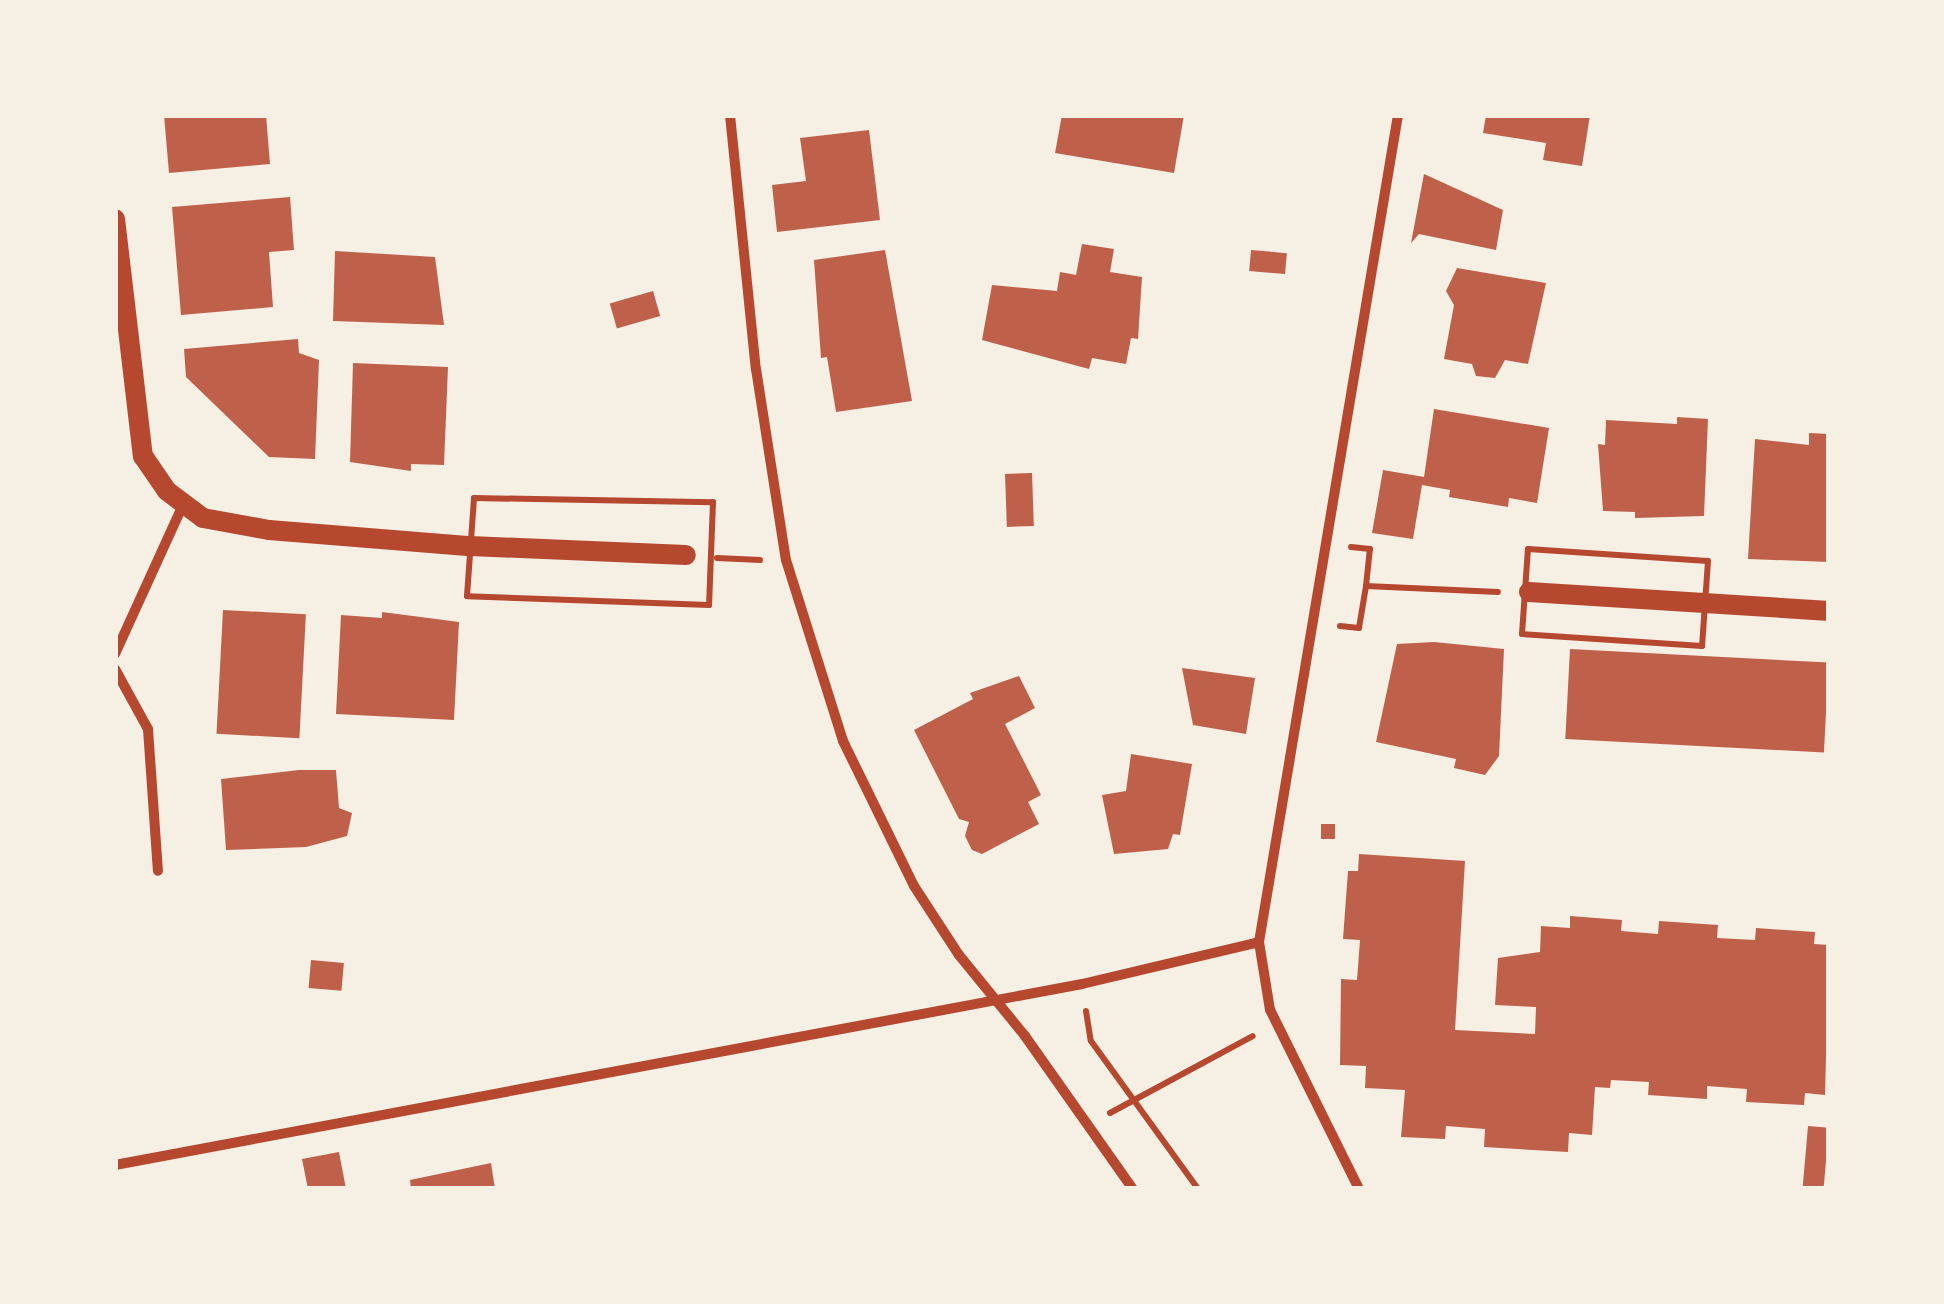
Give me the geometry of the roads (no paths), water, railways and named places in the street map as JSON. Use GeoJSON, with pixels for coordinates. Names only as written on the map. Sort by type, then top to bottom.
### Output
{"type":"FeatureCollection","features":[{"type":"Feature","properties":{"kind":"main road"},"geometry":{"type":"LineString","coordinates":[[115,220],[136,434],[153,474],[183,505],[203,518],[269,530],[686,555]]}},
{"type":"Feature","properties":{"kind":"main road"},"geometry":{"type":"LineString","coordinates":[[1527,592],[1829,611]]}},
{"type":"Feature","properties":{"kind":"street"},"geometry":{"type":"LineString","coordinates":[[730,115],[786,560],[842,741],[914,886],[1132,1189]]}},
{"type":"Feature","properties":{"kind":"street"},"geometry":{"type":"LineString","coordinates":[[1359,1189],[1276,1024],[1260,942],[1398,115]]}},
{"type":"Feature","properties":{"kind":"street"},"geometry":{"type":"LineString","coordinates":[[115,654],[183,505]]}},
{"type":"Feature","properties":{"kind":"street"},"geometry":{"type":"LineString","coordinates":[[115,670],[148,729],[158,871]]}},
{"type":"Feature","properties":{"kind":"street"},"geometry":{"type":"LineString","coordinates":[[115,1165],[1082,984],[1260,942]]}}]}
